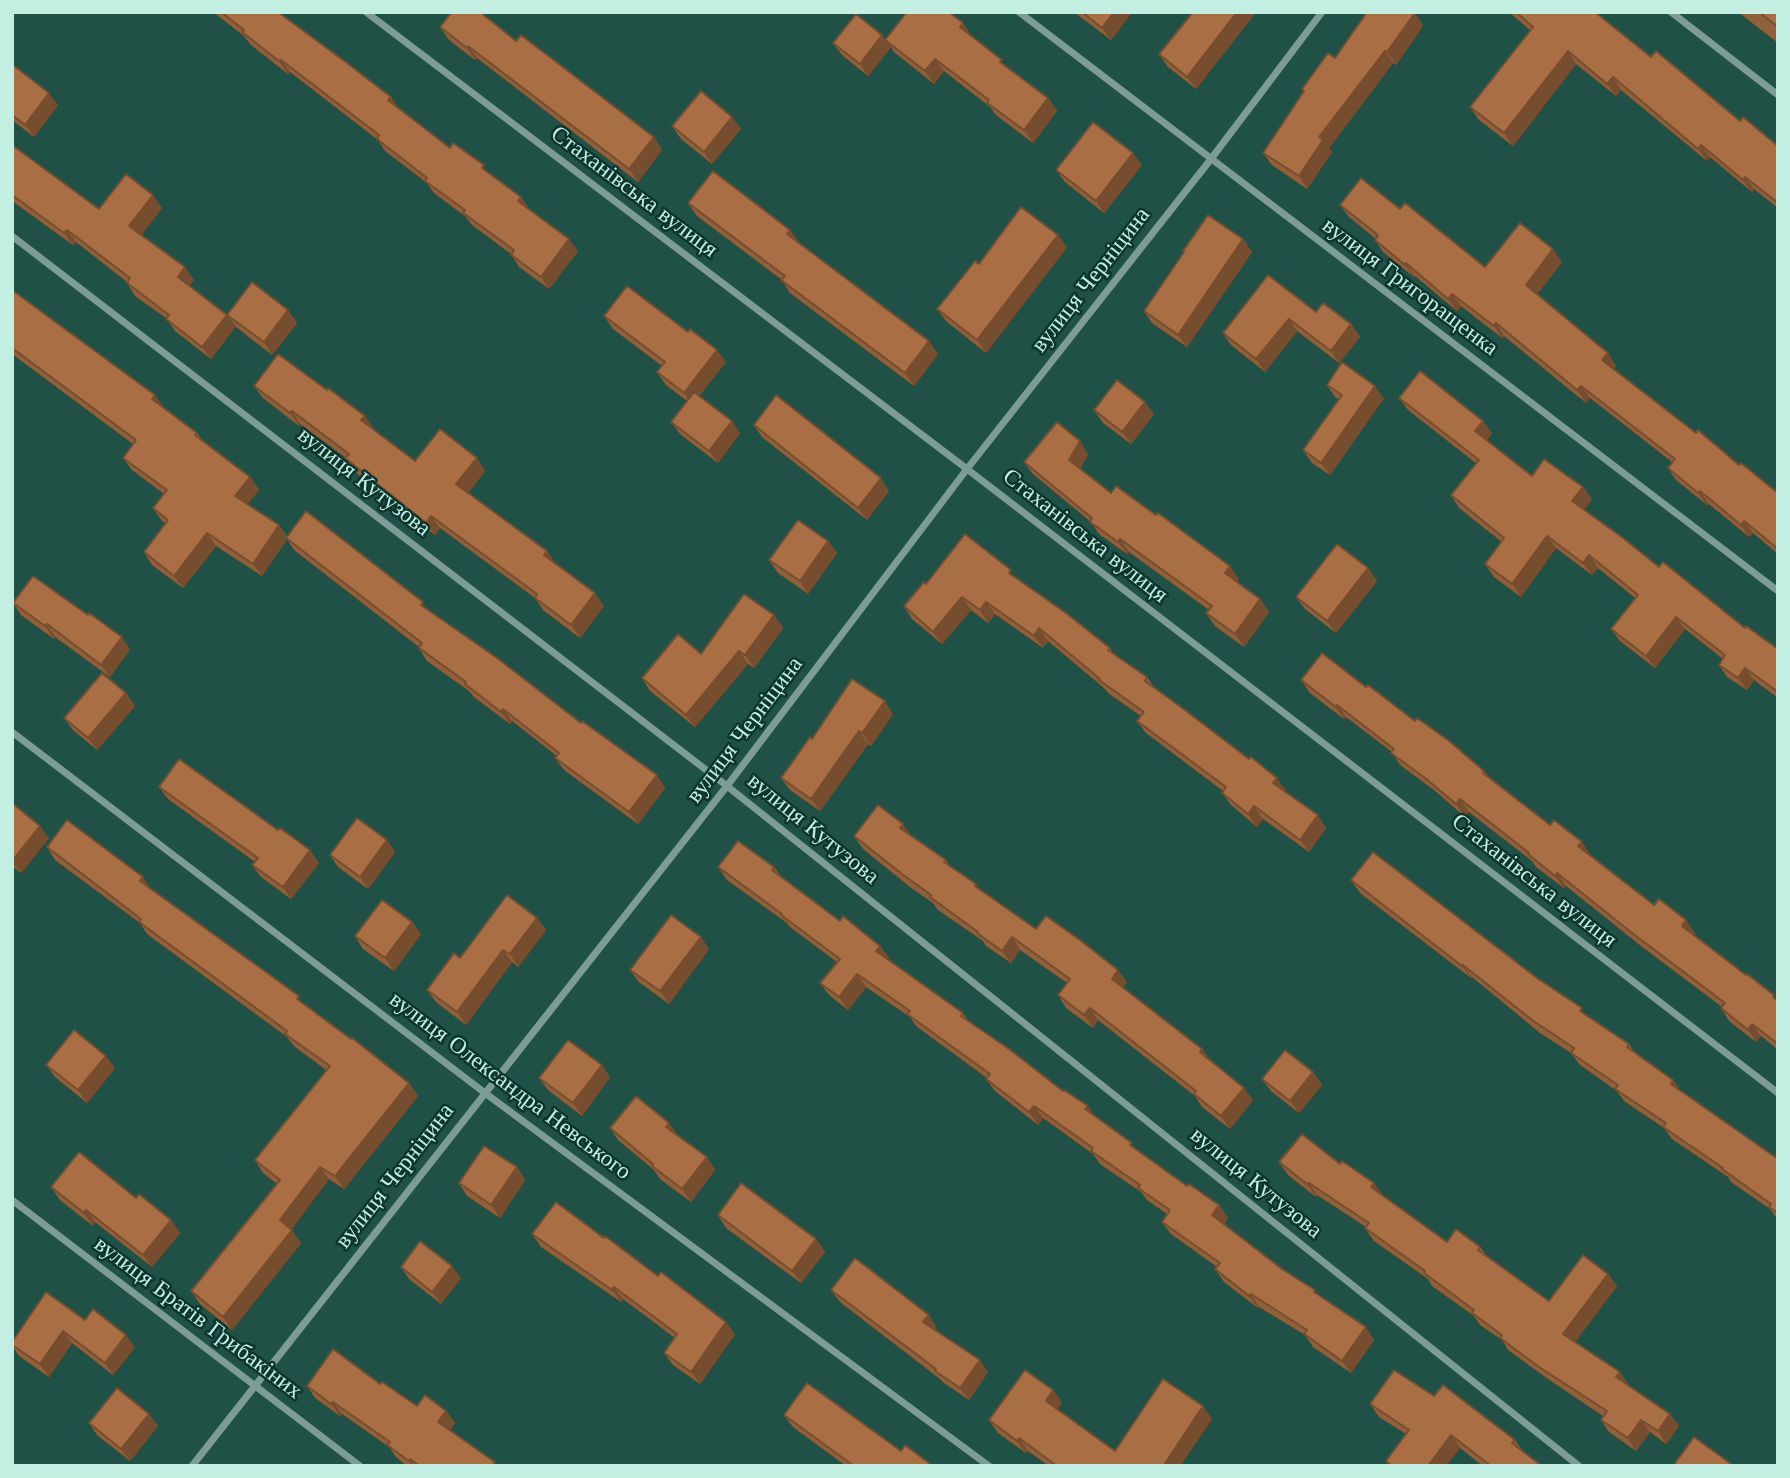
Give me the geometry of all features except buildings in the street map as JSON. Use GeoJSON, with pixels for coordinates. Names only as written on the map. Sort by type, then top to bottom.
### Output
{"type":"FeatureCollection","features":[{"type":"Feature","properties":{"kind":"street","name":"Стаханівська вулиця"},"geometry":{"type":"LineString","coordinates":[[366,12],[967,469],[1778,1093]]}},
{"type":"Feature","properties":{"kind":"street","name":"вулиця Григоращенка"},"geometry":{"type":"LineString","coordinates":[[1019,12],[1778,591]]}},
{"type":"Feature","properties":{"kind":"street","name":"вулиця Черніцина"},"geometry":{"type":"LineString","coordinates":[[192,1466],[727,786],[967,469],[1211,159],[1322,12]]}},
{"type":"Feature","properties":{"kind":"street"},"geometry":{"type":"LineString","coordinates":[[1671,12],[1778,95]]}},
{"type":"Feature","properties":{"kind":"street","name":"вулиця Кутузова"},"geometry":{"type":"LineString","coordinates":[[12,236],[727,786],[1579,1466]]}},
{"type":"Feature","properties":{"kind":"street","name":"вулиця Олександра Невського"},"geometry":{"type":"LineString","coordinates":[[12,732],[485,1093],[989,1466]]}},
{"type":"Feature","properties":{"kind":"street","name":"вулиця Братів Грибакіних"},"geometry":{"type":"LineString","coordinates":[[12,1200],[360,1466]]}}]}
